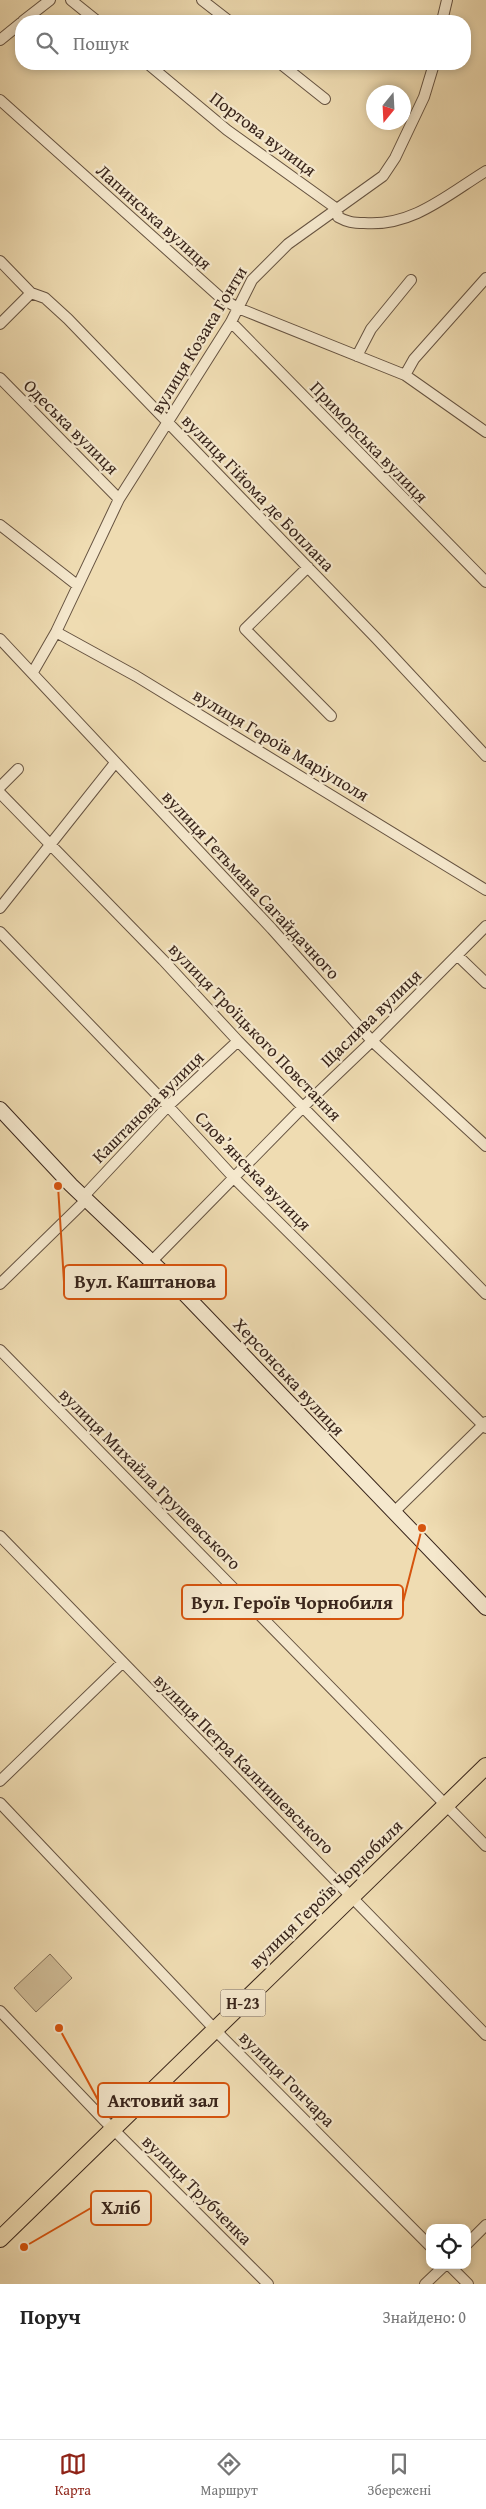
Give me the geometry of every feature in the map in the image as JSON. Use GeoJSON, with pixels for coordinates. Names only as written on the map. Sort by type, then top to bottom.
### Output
{"type":"FeatureCollection","features":[{"type":"Feature","properties":{"kind":"main road","name":"Херсонська вулиця"},"geometry":{"type":"LineString","coordinates":[[0,1109],[85,1198],[152,1261],[486,1608]]}},
{"type":"Feature","properties":{"kind":"main road","name":"вулиця Героїв Чорнобиля"},"geometry":{"type":"LineString","coordinates":[[0,2239],[486,1766]]}},
{"type":"Feature","properties":{"kind":"street"},"geometry":{"type":"LineString","coordinates":[[31,15],[50,0]]}},
{"type":"Feature","properties":{"kind":"street"},"geometry":{"type":"LineString","coordinates":[[71,0],[90,15]]}},
{"type":"Feature","properties":{"kind":"street"},"geometry":{"type":"LineString","coordinates":[[202,0],[221,15]]}},
{"type":"Feature","properties":{"kind":"street"},"geometry":{"type":"LineString","coordinates":[[443,15],[447,0]]}},
{"type":"Feature","properties":{"kind":"street"},"geometry":{"type":"LineString","coordinates":[[0,40],[15,28]]}},
{"type":"Feature","properties":{"kind":"street","name":"Портова вулиця"},"geometry":{"type":"LineString","coordinates":[[155,70],[227,130],[337,210],[338,217],[346,222],[387,224],[395,222],[422,212],[486,171]]}},
{"type":"Feature","properties":{"kind":"street"},"geometry":{"type":"LineString","coordinates":[[289,70],[325,99]]}},
{"type":"Feature","properties":{"kind":"street","name":"вулиця Козака Гонти"},"geometry":{"type":"LineString","coordinates":[[33,672],[56,632],[77,584],[119,499],[231,322],[252,280],[264,265],[301,234],[383,176],[392,164],[424,97],[432,70]]}},
{"type":"Feature","properties":{"kind":"street","name":"Лапинська вулиця"},"geometry":{"type":"LineString","coordinates":[[0,100],[175,259],[221,298],[238,308],[405,375],[486,432]]}},
{"type":"Feature","properties":{"kind":"street","name":"вулиця Гійома де Боплана"},"geometry":{"type":"LineString","coordinates":[[0,261],[30,293],[45,298],[68,318],[308,567],[486,756]]}},
{"type":"Feature","properties":{"kind":"street"},"geometry":{"type":"LineString","coordinates":[[405,375],[414,359],[486,278]]}},
{"type":"Feature","properties":{"kind":"street"},"geometry":{"type":"LineString","coordinates":[[357,356],[371,329],[411,280]]}},
{"type":"Feature","properties":{"kind":"street"},"geometry":{"type":"LineString","coordinates":[[0,324],[30,293]]}},
{"type":"Feature","properties":{"kind":"street","name":"Приморська вулиця"},"geometry":{"type":"LineString","coordinates":[[231,322],[486,582]]}},
{"type":"Feature","properties":{"kind":"street","name":"Одеська вулиця"},"geometry":{"type":"LineString","coordinates":[[0,378],[119,499]]}},
{"type":"Feature","properties":{"kind":"street"},"geometry":{"type":"LineString","coordinates":[[0,525],[77,584]]}},
{"type":"Feature","properties":{"kind":"street"},"geometry":{"type":"LineString","coordinates":[[308,567],[245,629],[330,716]]}},
{"type":"Feature","properties":{"kind":"street","name":"вулиця Героїв Маріуполя"},"geometry":{"type":"LineString","coordinates":[[56,632],[136,676],[486,890]]}},
{"type":"Feature","properties":{"kind":"street","name":"вулиця Гетьмана Сагайдачного"},"geometry":{"type":"LineString","coordinates":[[0,639],[272,929],[372,1041],[486,1146]]}},
{"type":"Feature","properties":{"kind":"street"},"geometry":{"type":"LineString","coordinates":[[0,908],[115,763]]}},
{"type":"Feature","properties":{"kind":"street"},"geometry":{"type":"LineString","coordinates":[[0,787],[18,769]]}},
{"type":"Feature","properties":{"kind":"street","name":"вулиця Троїцького Повстання"},"geometry":{"type":"LineString","coordinates":[[0,793],[238,1041],[304,1106],[486,1294]]}},
{"type":"Feature","properties":{"kind":"street","name":"Щаслива вулиця"},"geometry":{"type":"LineString","coordinates":[[152,1261],[304,1106],[458,956],[486,926]]}},
{"type":"Feature","properties":{"kind":"street","name":"Словʼянська вулиця"},"geometry":{"type":"LineString","coordinates":[[0,932],[168,1106],[234,1179],[485,1425]]}},
{"type":"Feature","properties":{"kind":"street"},"geometry":{"type":"LineString","coordinates":[[458,956],[486,983]]}},
{"type":"Feature","properties":{"kind":"street","name":"Каштанова вулиця"},"geometry":{"type":"LineString","coordinates":[[0,1284],[85,1198],[168,1106],[238,1041]]}},
{"type":"Feature","properties":{"kind":"street","name":"вулиця Михайла Грушевського"},"geometry":{"type":"LineString","coordinates":[[0,1350],[447,1804],[486,1846]]}},
{"type":"Feature","properties":{"kind":"street"},"geometry":{"type":"LineString","coordinates":[[394,1512],[485,1425]]}},
{"type":"Feature","properties":{"kind":"street","name":"вулиця Петра Калнишевського"},"geometry":{"type":"LineString","coordinates":[[0,1536],[486,2035]]}},
{"type":"Feature","properties":{"kind":"street"},"geometry":{"type":"LineString","coordinates":[[0,1781],[122,1663]]}},
{"type":"Feature","properties":{"kind":"street","name":"вулиця Гончара"},"geometry":{"type":"LineString","coordinates":[[0,1803],[215,2030],[426,2242]]}},
{"type":"Feature","properties":{"kind":"street","name":"вулиця Трубченка"},"geometry":{"type":"LineString","coordinates":[[0,2011],[113,2129],[268,2284]]}},
{"type":"Feature","properties":{"kind":"street"},"geometry":{"type":"LineString","coordinates":[[471,2240],[486,2225]]}},
{"type":"Feature","properties":{"kind":"street"},"geometry":{"type":"LineString","coordinates":[[426,2284],[441,2269]]}},
{"type":"Feature","properties":{"kind":"street"},"geometry":{"type":"LineString","coordinates":[[454,2269],[468,2284]]}},
{"type":"Feature","properties":{"kind":"shaded area"},"geometry":{"type":"Polygon","coordinates":[[[50,1954],[72,1978],[36,2012],[14,1988],[50,1954]]]}},
{"type":"Feature","properties":{"kind":"place","name":"Вул. Каштанова"},"geometry":{"type":"Point","coordinates":[58,1186]}},
{"type":"Feature","properties":{"kind":"place","name":"Вул. Героїв Чорнобиля"},"geometry":{"type":"Point","coordinates":[422,1528]}},
{"type":"Feature","properties":{"kind":"place","name":"Актовий зал"},"geometry":{"type":"Point","coordinates":[59,2028]}},
{"type":"Feature","properties":{"kind":"place","name":"Хліб"},"geometry":{"type":"Point","coordinates":[24,2247]}}]}
